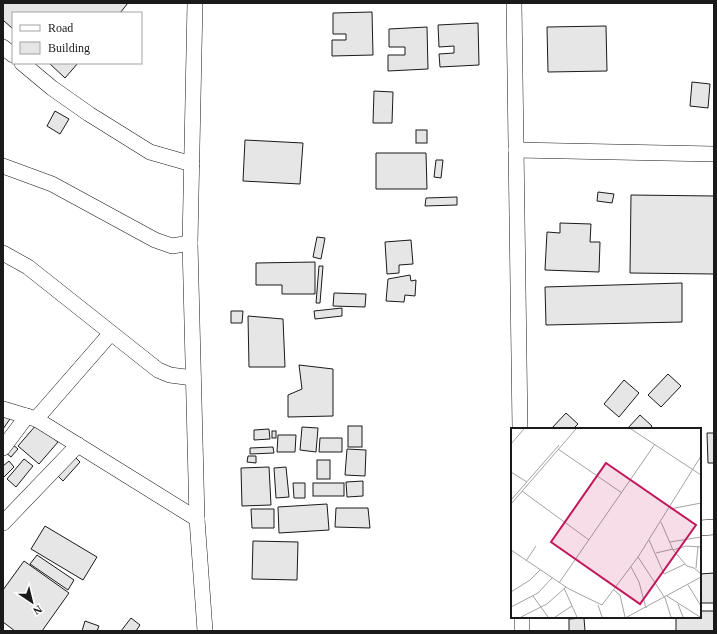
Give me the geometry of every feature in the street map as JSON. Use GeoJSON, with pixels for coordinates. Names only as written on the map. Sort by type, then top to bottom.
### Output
{"type":"FeatureCollection","features":[{"type":"Feature","properties":{"kind":"street"},"geometry":{"type":"LineString","coordinates":[[193,631],[204,625],[197,519],[190,243],[195,3]]}},
{"type":"Feature","properties":{"kind":"street"},"geometry":{"type":"LineString","coordinates":[[514,3],[520,428]]}},
{"type":"Feature","properties":{"kind":"street"},"geometry":{"type":"LineString","coordinates":[[3,47],[12,54]]}},
{"type":"Feature","properties":{"kind":"street"},"geometry":{"type":"LineString","coordinates":[[23,64],[52,88],[83,110],[150,152],[192,164]]}},
{"type":"Feature","properties":{"kind":"street"},"geometry":{"type":"LineString","coordinates":[[516,150],[714,154]]}},
{"type":"Feature","properties":{"kind":"street"},"geometry":{"type":"LineString","coordinates":[[3,166],[52,184],[155,240],[172,246],[190,243]]}},
{"type":"Feature","properties":{"kind":"street"},"geometry":{"type":"LineString","coordinates":[[3,253],[28,266],[158,370],[170,375],[194,378]]}},
{"type":"Feature","properties":{"kind":"street"},"geometry":{"type":"LineString","coordinates":[[3,448],[111,333]]}},
{"type":"Feature","properties":{"kind":"street"},"geometry":{"type":"LineString","coordinates":[[3,410],[31,417],[197,519]]}},
{"type":"Feature","properties":{"kind":"street"},"geometry":{"type":"LineString","coordinates":[[3,523],[78,445]]}},
{"type":"Feature","properties":{"kind":"street"},"geometry":{"type":"LineString","coordinates":[[701,528],[714,528]]}},
{"type":"Feature","properties":{"kind":"street"},"geometry":{"type":"LineString","coordinates":[[522,618],[522,631]]}},
{"type":"Feature","properties":{"kind":"building"},"geometry":{"type":"Polygon","coordinates":[[[3,3],[128,3],[121,12],[12,12],[12,28],[3,20],[3,3]]]}},
{"type":"Feature","properties":{"kind":"building"},"geometry":{"type":"Polygon","coordinates":[[[372,12],[373,55],[332,56],[332,40],[346,40],[346,34],[333,34],[333,13],[372,12]]]}},
{"type":"Feature","properties":{"kind":"building"},"geometry":{"type":"Polygon","coordinates":[[[478,23],[479,65],[440,67],[439,54],[454,53],[454,46],[439,47],[438,25],[478,23]]]}},
{"type":"Feature","properties":{"kind":"building"},"geometry":{"type":"Polygon","coordinates":[[[606,26],[607,71],[548,72],[547,27],[606,26]]]}},
{"type":"Feature","properties":{"kind":"building"},"geometry":{"type":"Polygon","coordinates":[[[427,27],[428,69],[388,71],[388,55],[405,55],[405,47],[389,47],[389,29],[427,27]]]}},
{"type":"Feature","properties":{"kind":"building"},"geometry":{"type":"Polygon","coordinates":[[[50,64],[77,64],[65,78],[50,64]]]}},
{"type":"Feature","properties":{"kind":"building"},"geometry":{"type":"Polygon","coordinates":[[[692,82],[710,84],[708,108],[690,106],[692,82]]]}},
{"type":"Feature","properties":{"kind":"building"},"geometry":{"type":"Polygon","coordinates":[[[374,91],[393,92],[392,123],[373,123],[374,91]]]}},
{"type":"Feature","properties":{"kind":"building"},"geometry":{"type":"Polygon","coordinates":[[[55,111],[69,119],[60,134],[47,126],[55,111]]]}},
{"type":"Feature","properties":{"kind":"building"},"geometry":{"type":"Polygon","coordinates":[[[416,130],[427,130],[427,143],[416,143],[416,130]]]}},
{"type":"Feature","properties":{"kind":"building"},"geometry":{"type":"Polygon","coordinates":[[[245,140],[303,143],[300,184],[243,181],[245,140]]]}},
{"type":"Feature","properties":{"kind":"building"},"geometry":{"type":"Polygon","coordinates":[[[376,153],[426,153],[427,189],[376,189],[376,153]]]}},
{"type":"Feature","properties":{"kind":"building"},"geometry":{"type":"Polygon","coordinates":[[[436,160],[443,160],[441,178],[434,177],[436,160]]]}},
{"type":"Feature","properties":{"kind":"building"},"geometry":{"type":"Polygon","coordinates":[[[598,192],[614,194],[612,203],[597,201],[598,192]]]}},
{"type":"Feature","properties":{"kind":"building"},"geometry":{"type":"Polygon","coordinates":[[[631,195],[714,196],[714,274],[630,273],[631,195]]]}},
{"type":"Feature","properties":{"kind":"building"},"geometry":{"type":"Polygon","coordinates":[[[457,197],[457,205],[425,206],[426,198],[457,197]]]}},
{"type":"Feature","properties":{"kind":"building"},"geometry":{"type":"Polygon","coordinates":[[[560,223],[591,224],[590,242],[600,242],[599,272],[545,270],[547,232],[560,233],[560,223]]]}},
{"type":"Feature","properties":{"kind":"building"},"geometry":{"type":"Polygon","coordinates":[[[317,237],[325,238],[321,259],[313,257],[317,237]]]}},
{"type":"Feature","properties":{"kind":"building"},"geometry":{"type":"Polygon","coordinates":[[[411,240],[413,264],[399,265],[399,273],[387,274],[385,242],[411,240]]]}},
{"type":"Feature","properties":{"kind":"building"},"geometry":{"type":"Polygon","coordinates":[[[315,262],[315,294],[282,294],[282,285],[256,285],[256,263],[315,262]]]}},
{"type":"Feature","properties":{"kind":"building"},"geometry":{"type":"Polygon","coordinates":[[[319,266],[323,266],[320,303],[316,303],[319,266]]]}},
{"type":"Feature","properties":{"kind":"building"},"geometry":{"type":"Polygon","coordinates":[[[410,275],[411,281],[416,280],[415,296],[405,295],[404,302],[386,301],[388,279],[410,275]]]}},
{"type":"Feature","properties":{"kind":"building"},"geometry":{"type":"Polygon","coordinates":[[[682,283],[682,322],[546,325],[545,287],[682,283]]]}},
{"type":"Feature","properties":{"kind":"building"},"geometry":{"type":"Polygon","coordinates":[[[334,293],[366,294],[365,307],[333,306],[334,293]]]}},
{"type":"Feature","properties":{"kind":"building"},"geometry":{"type":"Polygon","coordinates":[[[342,308],[342,316],[315,319],[314,311],[342,308]]]}},
{"type":"Feature","properties":{"kind":"building"},"geometry":{"type":"Polygon","coordinates":[[[231,311],[243,311],[242,323],[231,323],[231,311]]]}},
{"type":"Feature","properties":{"kind":"building"},"geometry":{"type":"Polygon","coordinates":[[[248,316],[283,319],[285,367],[249,367],[248,316]]]}},
{"type":"Feature","properties":{"kind":"building"},"geometry":{"type":"Polygon","coordinates":[[[299,365],[333,369],[333,416],[288,417],[288,395],[302,389],[299,365]]]}},
{"type":"Feature","properties":{"kind":"building"},"geometry":{"type":"Polygon","coordinates":[[[668,374],[681,386],[661,407],[648,395],[668,374]]]}},
{"type":"Feature","properties":{"kind":"building"},"geometry":{"type":"Polygon","coordinates":[[[624,380],[639,393],[619,417],[604,404],[624,380]]]}},
{"type":"Feature","properties":{"kind":"building"},"geometry":{"type":"Polygon","coordinates":[[[566,413],[578,424],[574,428],[552,428],[566,413]]]}},
{"type":"Feature","properties":{"kind":"building"},"geometry":{"type":"Polygon","coordinates":[[[3,414],[10,419],[3,429],[3,414]]]}},
{"type":"Feature","properties":{"kind":"building"},"geometry":{"type":"Polygon","coordinates":[[[640,415],[652,426],[650,428],[628,428],[640,415]]]}},
{"type":"Feature","properties":{"kind":"building"},"geometry":{"type":"Polygon","coordinates":[[[37,424],[58,442],[39,464],[18,446],[37,424]]]}},
{"type":"Feature","properties":{"kind":"building"},"geometry":{"type":"Polygon","coordinates":[[[348,426],[362,426],[362,447],[348,447],[348,426]]]}},
{"type":"Feature","properties":{"kind":"building"},"geometry":{"type":"Polygon","coordinates":[[[302,427],[318,428],[316,452],[300,450],[302,427]]]}},
{"type":"Feature","properties":{"kind":"building"},"geometry":{"type":"Polygon","coordinates":[[[269,429],[270,439],[254,440],[254,430],[269,429]]]}},
{"type":"Feature","properties":{"kind":"building"},"geometry":{"type":"Polygon","coordinates":[[[272,431],[276,431],[276,438],[272,438],[272,431]]]}},
{"type":"Feature","properties":{"kind":"building"},"geometry":{"type":"Polygon","coordinates":[[[707,433],[714,433],[714,463],[708,463],[707,433]]]}},
{"type":"Feature","properties":{"kind":"building"},"geometry":{"type":"Polygon","coordinates":[[[278,435],[296,435],[295,452],[277,452],[278,435]]]}},
{"type":"Feature","properties":{"kind":"building"},"geometry":{"type":"Polygon","coordinates":[[[320,438],[342,438],[342,452],[319,452],[320,438]]]}},
{"type":"Feature","properties":{"kind":"building"},"geometry":{"type":"Polygon","coordinates":[[[12,444],[18,449],[11,457],[5,452],[12,444]]]}},
{"type":"Feature","properties":{"kind":"building"},"geometry":{"type":"Polygon","coordinates":[[[273,447],[274,453],[250,454],[250,448],[273,447]]]}},
{"type":"Feature","properties":{"kind":"building"},"geometry":{"type":"Polygon","coordinates":[[[347,449],[366,450],[365,476],[345,475],[347,449]]]}},
{"type":"Feature","properties":{"kind":"building"},"geometry":{"type":"Polygon","coordinates":[[[74,456],[80,462],[63,481],[57,475],[74,456]]]}},
{"type":"Feature","properties":{"kind":"building"},"geometry":{"type":"Polygon","coordinates":[[[248,456],[256,456],[256,463],[247,462],[248,456]]]}},
{"type":"Feature","properties":{"kind":"building"},"geometry":{"type":"Polygon","coordinates":[[[24,459],[33,466],[16,487],[7,479],[24,459]]]}},
{"type":"Feature","properties":{"kind":"building"},"geometry":{"type":"Polygon","coordinates":[[[317,460],[330,460],[330,479],[317,479],[317,460]]]}},
{"type":"Feature","properties":{"kind":"building"},"geometry":{"type":"Polygon","coordinates":[[[9,461],[14,467],[3,478],[3,466],[9,461]]]}},
{"type":"Feature","properties":{"kind":"building"},"geometry":{"type":"Polygon","coordinates":[[[269,467],[271,505],[242,506],[241,468],[269,467]]]}},
{"type":"Feature","properties":{"kind":"building"},"geometry":{"type":"Polygon","coordinates":[[[286,467],[289,497],[276,498],[274,468],[286,467]]]}},
{"type":"Feature","properties":{"kind":"building"},"geometry":{"type":"Polygon","coordinates":[[[363,481],[363,496],[347,497],[346,482],[363,481]]]}},
{"type":"Feature","properties":{"kind":"building"},"geometry":{"type":"Polygon","coordinates":[[[293,483],[305,483],[305,498],[294,498],[293,483]]]}},
{"type":"Feature","properties":{"kind":"building"},"geometry":{"type":"Polygon","coordinates":[[[313,483],[344,483],[344,496],[313,496],[313,483]]]}},
{"type":"Feature","properties":{"kind":"building"},"geometry":{"type":"Polygon","coordinates":[[[327,504],[329,530],[279,533],[278,507],[327,504]]]}},
{"type":"Feature","properties":{"kind":"building"},"geometry":{"type":"Polygon","coordinates":[[[336,508],[368,508],[370,528],[335,527],[336,508]]]}},
{"type":"Feature","properties":{"kind":"building"},"geometry":{"type":"Polygon","coordinates":[[[251,509],[274,509],[274,528],[252,528],[251,509]]]}},
{"type":"Feature","properties":{"kind":"building"},"geometry":{"type":"Polygon","coordinates":[[[45,526],[97,557],[83,580],[31,549],[45,526]]]}},
{"type":"Feature","properties":{"kind":"building"},"geometry":{"type":"Polygon","coordinates":[[[253,541],[298,542],[297,580],[252,579],[253,541]]]}},
{"type":"Feature","properties":{"kind":"building"},"geometry":{"type":"Polygon","coordinates":[[[37,555],[74,580],[68,590],[30,564],[37,555]]]}},
{"type":"Feature","properties":{"kind":"building"},"geometry":{"type":"Polygon","coordinates":[[[24,561],[69,593],[42,631],[15,631],[3,622],[3,590],[24,561]]]}},
{"type":"Feature","properties":{"kind":"building"},"geometry":{"type":"Polygon","coordinates":[[[714,573],[714,603],[701,603],[701,574],[714,573]]]}},
{"type":"Feature","properties":{"kind":"building"},"geometry":{"type":"Polygon","coordinates":[[[701,611],[714,611],[714,631],[676,631],[676,618],[701,618],[701,611]]]}},
{"type":"Feature","properties":{"kind":"building"},"geometry":{"type":"Polygon","coordinates":[[[131,618],[140,625],[136,631],[121,631],[131,618]]]}},
{"type":"Feature","properties":{"kind":"building"},"geometry":{"type":"Polygon","coordinates":[[[584,618],[585,631],[569,631],[569,619],[584,618]]]}},
{"type":"Feature","properties":{"kind":"building"},"geometry":{"type":"Polygon","coordinates":[[[85,621],[99,626],[97,631],[82,631],[85,621]]]}}]}
